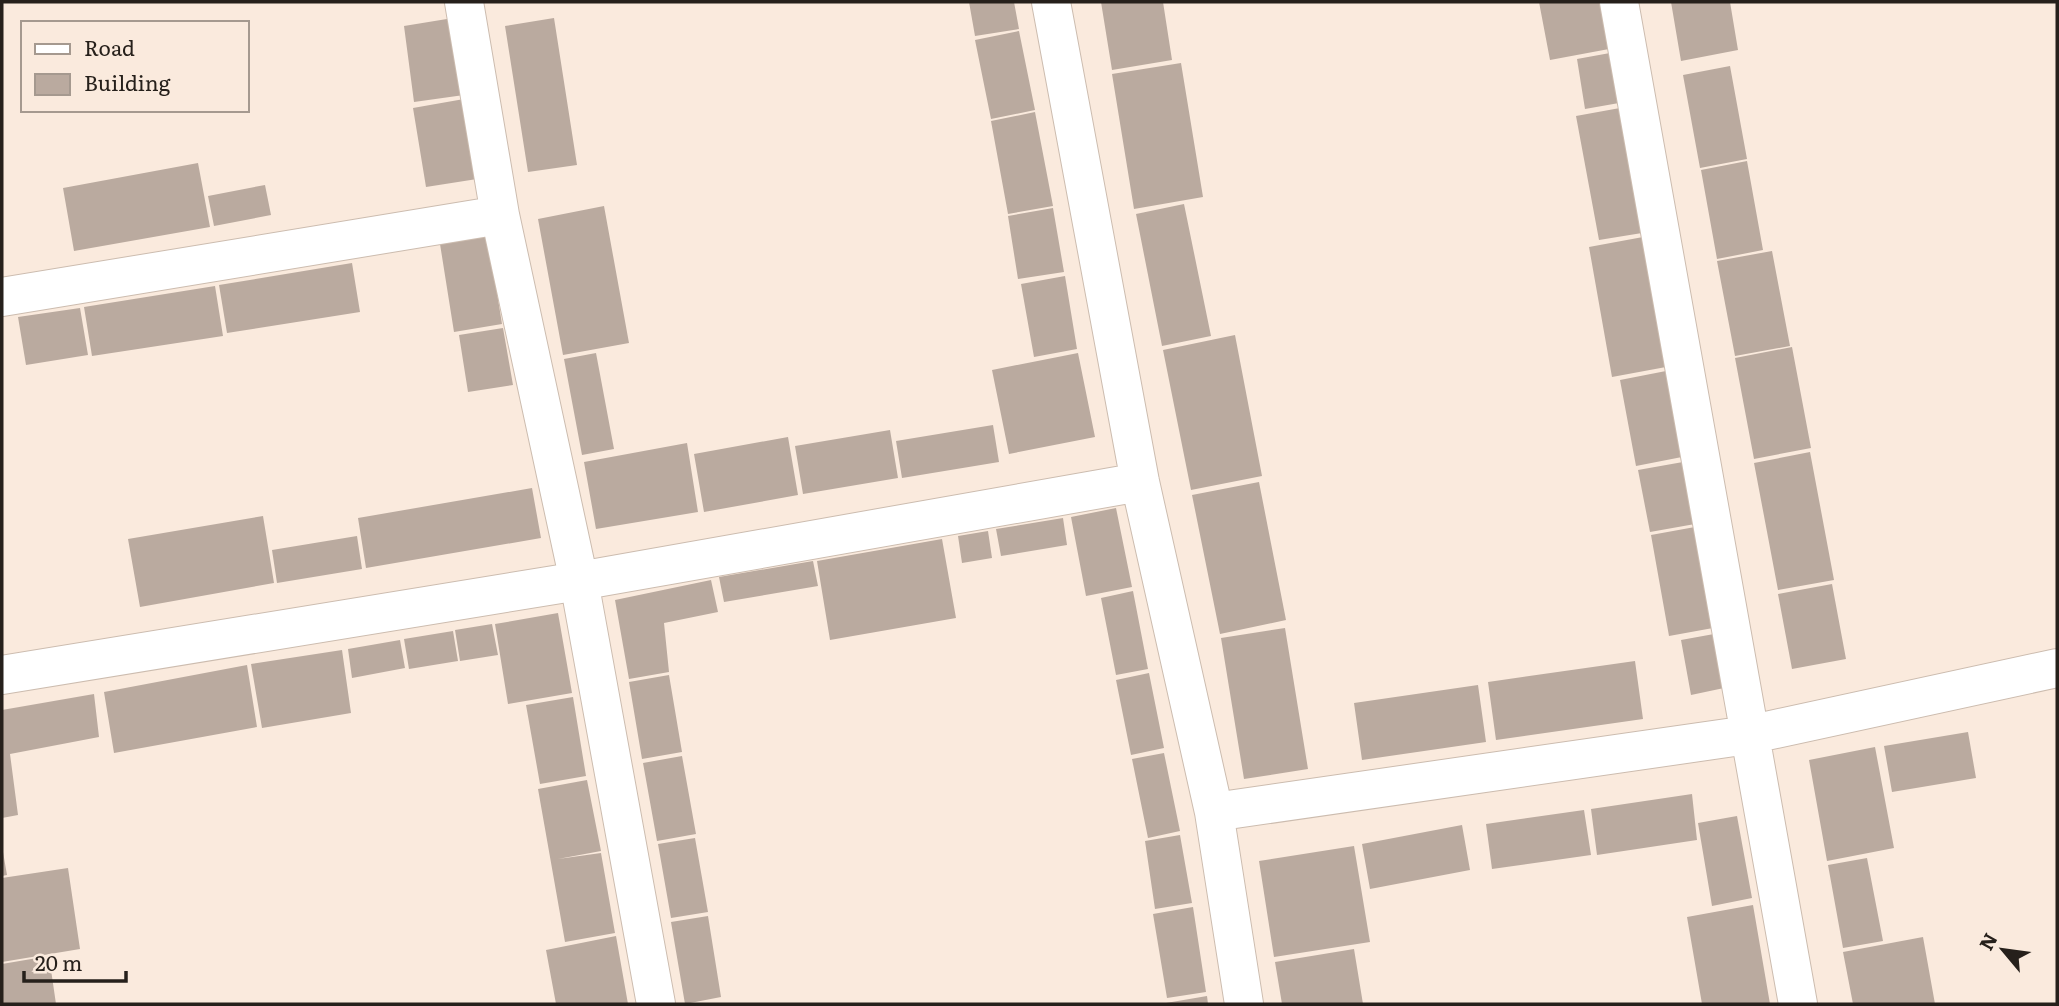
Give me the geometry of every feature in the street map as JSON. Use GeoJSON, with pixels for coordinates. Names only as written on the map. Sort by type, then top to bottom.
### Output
{"type":"FeatureCollection","features":[{"type":"Feature","properties":{"kind":"street"},"geometry":{"type":"LineString","coordinates":[[464,2],[500,215],[579,580],[656,1004]]}},
{"type":"Feature","properties":{"kind":"street"},"geometry":{"type":"LineString","coordinates":[[1051,2],[1140,482],[1213,812],[1244,1004]]}},
{"type":"Feature","properties":{"kind":"street"},"geometry":{"type":"LineString","coordinates":[[1619,2],[1798,1004]]}},
{"type":"Feature","properties":{"kind":"street"},"geometry":{"type":"LineString","coordinates":[[2,297],[500,215]]}},
{"type":"Feature","properties":{"kind":"street"},"geometry":{"type":"LineString","coordinates":[[2,675],[579,580],[1140,482]]}},
{"type":"Feature","properties":{"kind":"street"},"geometry":{"type":"LineString","coordinates":[[1213,812],[1748,735],[2057,668]]}},
{"type":"Feature","properties":{"kind":"building"},"geometry":{"type":"Polygon","coordinates":[[[969,2],[1014,2],[1019,29],[975,36],[969,2]]]}},
{"type":"Feature","properties":{"kind":"building"},"geometry":{"type":"Polygon","coordinates":[[[1101,2],[1163,2],[1172,60],[1112,70],[1101,2]]]}},
{"type":"Feature","properties":{"kind":"building"},"geometry":{"type":"Polygon","coordinates":[[[1539,2],[1601,2],[1609,49],[1550,60],[1539,2]]]}},
{"type":"Feature","properties":{"kind":"building"},"geometry":{"type":"Polygon","coordinates":[[[1671,2],[1730,2],[1738,50],[1681,61],[1671,2]]]}},
{"type":"Feature","properties":{"kind":"building"},"geometry":{"type":"Polygon","coordinates":[[[453,18],[464,95],[414,102],[404,26],[453,18]]]}},
{"type":"Feature","properties":{"kind":"building"},"geometry":{"type":"Polygon","coordinates":[[[554,18],[577,165],[528,172],[505,26],[554,18]]]}},
{"type":"Feature","properties":{"kind":"building"},"geometry":{"type":"Polygon","coordinates":[[[1019,31],[1035,110],[991,119],[975,40],[1019,31]]]}},
{"type":"Feature","properties":{"kind":"building"},"geometry":{"type":"Polygon","coordinates":[[[1610,53],[1619,103],[1585,109],[1577,59],[1610,53]]]}},
{"type":"Feature","properties":{"kind":"building"},"geometry":{"type":"Polygon","coordinates":[[[1181,63],[1203,197],[1134,209],[1112,74],[1181,63]]]}},
{"type":"Feature","properties":{"kind":"building"},"geometry":{"type":"Polygon","coordinates":[[[1730,66],[1747,159],[1700,168],[1683,75],[1730,66]]]}},
{"type":"Feature","properties":{"kind":"building"},"geometry":{"type":"Polygon","coordinates":[[[464,99],[477,179],[426,187],[413,108],[464,99]]]}},
{"type":"Feature","properties":{"kind":"building"},"geometry":{"type":"Polygon","coordinates":[[[1620,108],[1642,233],[1599,240],[1576,116],[1620,108]]]}},
{"type":"Feature","properties":{"kind":"building"},"geometry":{"type":"Polygon","coordinates":[[[1035,112],[1053,206],[1008,214],[991,121],[1035,112]]]}},
{"type":"Feature","properties":{"kind":"building"},"geometry":{"type":"Polygon","coordinates":[[[1747,161],[1763,250],[1717,259],[1701,170],[1747,161]]]}},
{"type":"Feature","properties":{"kind":"building"},"geometry":{"type":"Polygon","coordinates":[[[198,163],[210,227],[74,251],[63,188],[198,163]]]}},
{"type":"Feature","properties":{"kind":"building"},"geometry":{"type":"Polygon","coordinates":[[[265,185],[271,215],[214,226],[208,196],[265,185]]]}},
{"type":"Feature","properties":{"kind":"building"},"geometry":{"type":"Polygon","coordinates":[[[1184,204],[1211,336],[1162,346],[1136,214],[1184,204]]]}},
{"type":"Feature","properties":{"kind":"building"},"geometry":{"type":"Polygon","coordinates":[[[604,206],[629,343],[563,355],[538,219],[604,206]]]}},
{"type":"Feature","properties":{"kind":"building"},"geometry":{"type":"Polygon","coordinates":[[[1053,208],[1064,272],[1018,279],[1008,216],[1053,208]]]}},
{"type":"Feature","properties":{"kind":"building"},"geometry":{"type":"Polygon","coordinates":[[[488,236],[502,324],[454,332],[440,244],[488,236]]]}},
{"type":"Feature","properties":{"kind":"building"},"geometry":{"type":"Polygon","coordinates":[[[1643,237],[1666,367],[1612,377],[1589,247],[1643,237]]]}},
{"type":"Feature","properties":{"kind":"building"},"geometry":{"type":"Polygon","coordinates":[[[1772,251],[1790,346],[1735,356],[1717,261],[1772,251]]]}},
{"type":"Feature","properties":{"kind":"building"},"geometry":{"type":"Polygon","coordinates":[[[352,263],[360,312],[227,333],[219,285],[352,263]]]}},
{"type":"Feature","properties":{"kind":"building"},"geometry":{"type":"Polygon","coordinates":[[[1065,276],[1077,349],[1034,357],[1021,284],[1065,276]]]}},
{"type":"Feature","properties":{"kind":"building"},"geometry":{"type":"Polygon","coordinates":[[[215,286],[223,336],[92,356],[84,307],[215,286]]]}},
{"type":"Feature","properties":{"kind":"building"},"geometry":{"type":"Polygon","coordinates":[[[80,308],[88,355],[26,365],[18,317],[80,308]]]}},
{"type":"Feature","properties":{"kind":"building"},"geometry":{"type":"Polygon","coordinates":[[[503,328],[513,385],[468,392],[459,335],[503,328]]]}},
{"type":"Feature","properties":{"kind":"building"},"geometry":{"type":"Polygon","coordinates":[[[1235,335],[1262,476],[1191,490],[1163,350],[1235,335]]]}},
{"type":"Feature","properties":{"kind":"building"},"geometry":{"type":"Polygon","coordinates":[[[1792,347],[1811,448],[1754,459],[1735,358],[1792,347]]]}},
{"type":"Feature","properties":{"kind":"building"},"geometry":{"type":"Polygon","coordinates":[[[596,353],[614,449],[582,455],[564,359],[596,353]]]}},
{"type":"Feature","properties":{"kind":"building"},"geometry":{"type":"Polygon","coordinates":[[[1078,353],[1095,437],[1009,454],[992,370],[1078,353]]]}},
{"type":"Feature","properties":{"kind":"building"},"geometry":{"type":"Polygon","coordinates":[[[1666,371],[1682,457],[1636,466],[1620,380],[1666,371]]]}},
{"type":"Feature","properties":{"kind":"building"},"geometry":{"type":"Polygon","coordinates":[[[993,425],[999,462],[902,478],[896,441],[993,425]]]}},
{"type":"Feature","properties":{"kind":"building"},"geometry":{"type":"Polygon","coordinates":[[[890,430],[898,478],[803,494],[795,446],[890,430]]]}},
{"type":"Feature","properties":{"kind":"building"},"geometry":{"type":"Polygon","coordinates":[[[788,437],[798,495],[704,512],[694,454],[788,437]]]}},
{"type":"Feature","properties":{"kind":"building"},"geometry":{"type":"Polygon","coordinates":[[[687,443],[698,512],[596,529],[584,462],[687,443]]]}},
{"type":"Feature","properties":{"kind":"building"},"geometry":{"type":"Polygon","coordinates":[[[1810,452],[1834,580],[1778,590],[1754,463],[1810,452]]]}},
{"type":"Feature","properties":{"kind":"building"},"geometry":{"type":"Polygon","coordinates":[[[1683,462],[1695,524],[1650,532],[1638,470],[1683,462]]]}},
{"type":"Feature","properties":{"kind":"building"},"geometry":{"type":"Polygon","coordinates":[[[1259,482],[1286,620],[1220,634],[1192,495],[1259,482]]]}},
{"type":"Feature","properties":{"kind":"building"},"geometry":{"type":"Polygon","coordinates":[[[532,488],[541,538],[366,568],[358,518],[532,488]]]}},
{"type":"Feature","properties":{"kind":"building"},"geometry":{"type":"Polygon","coordinates":[[[1116,508],[1132,587],[1086,596],[1071,517],[1116,508]]]}},
{"type":"Feature","properties":{"kind":"building"},"geometry":{"type":"Polygon","coordinates":[[[263,516],[274,583],[140,607],[128,539],[263,516]]]}},
{"type":"Feature","properties":{"kind":"building"},"geometry":{"type":"Polygon","coordinates":[[[1063,518],[1067,545],[1001,556],[996,529],[1063,518]]]}},
{"type":"Feature","properties":{"kind":"building"},"geometry":{"type":"Polygon","coordinates":[[[1695,527],[1713,628],[1669,636],[1651,535],[1695,527]]]}},
{"type":"Feature","properties":{"kind":"building"},"geometry":{"type":"Polygon","coordinates":[[[988,531],[992,558],[962,563],[958,536],[988,531]]]}},
{"type":"Feature","properties":{"kind":"building"},"geometry":{"type":"Polygon","coordinates":[[[357,536],[362,569],[277,583],[272,550],[357,536]]]}},
{"type":"Feature","properties":{"kind":"building"},"geometry":{"type":"Polygon","coordinates":[[[942,539],[956,618],[830,640],[817,561],[942,539]]]}},
{"type":"Feature","properties":{"kind":"building"},"geometry":{"type":"Polygon","coordinates":[[[813,561],[818,586],[724,602],[719,577],[813,561]]]}},
{"type":"Feature","properties":{"kind":"building"},"geometry":{"type":"Polygon","coordinates":[[[711,580],[718,612],[664,623],[669,672],[629,679],[615,600],[711,580]]]}},
{"type":"Feature","properties":{"kind":"building"},"geometry":{"type":"Polygon","coordinates":[[[1832,584],[1846,659],[1792,669],[1778,594],[1832,584]]]}},
{"type":"Feature","properties":{"kind":"building"},"geometry":{"type":"Polygon","coordinates":[[[1133,591],[1148,669],[1116,675],[1101,598],[1133,591]]]}},
{"type":"Feature","properties":{"kind":"building"},"geometry":{"type":"Polygon","coordinates":[[[558,613],[572,693],[508,704],[495,624],[558,613]]]}},
{"type":"Feature","properties":{"kind":"building"},"geometry":{"type":"Polygon","coordinates":[[[492,624],[498,655],[460,661],[455,630],[492,624]]]}},
{"type":"Feature","properties":{"kind":"building"},"geometry":{"type":"Polygon","coordinates":[[[1285,628],[1308,769],[1244,779],[1221,638],[1285,628]]]}},
{"type":"Feature","properties":{"kind":"building"},"geometry":{"type":"Polygon","coordinates":[[[453,631],[458,661],[409,669],[404,639],[453,631]]]}},
{"type":"Feature","properties":{"kind":"building"},"geometry":{"type":"Polygon","coordinates":[[[1714,634],[1724,688],[1691,695],[1681,640],[1714,634]]]}},
{"type":"Feature","properties":{"kind":"building"},"geometry":{"type":"Polygon","coordinates":[[[400,640],[405,668],[352,678],[348,649],[400,640]]]}},
{"type":"Feature","properties":{"kind":"building"},"geometry":{"type":"Polygon","coordinates":[[[342,650],[351,713],[262,728],[251,664],[342,650]]]}},
{"type":"Feature","properties":{"kind":"building"},"geometry":{"type":"Polygon","coordinates":[[[1635,661],[1643,719],[1496,740],[1488,682],[1635,661]]]}},
{"type":"Feature","properties":{"kind":"building"},"geometry":{"type":"Polygon","coordinates":[[[247,665],[257,727],[114,753],[104,692],[247,665]]]}},
{"type":"Feature","properties":{"kind":"building"},"geometry":{"type":"Polygon","coordinates":[[[1149,673],[1164,748],[1131,755],[1116,680],[1149,673]]]}},
{"type":"Feature","properties":{"kind":"building"},"geometry":{"type":"Polygon","coordinates":[[[669,675],[682,752],[642,759],[629,682],[669,675]]]}},
{"type":"Feature","properties":{"kind":"building"},"geometry":{"type":"Polygon","coordinates":[[[1478,685],[1486,742],[1362,760],[1354,703],[1478,685]]]}},
{"type":"Feature","properties":{"kind":"building"},"geometry":{"type":"Polygon","coordinates":[[[94,694],[99,737],[10,754],[18,815],[2,818],[2,710],[94,694]]]}},
{"type":"Feature","properties":{"kind":"building"},"geometry":{"type":"Polygon","coordinates":[[[573,697],[586,776],[540,784],[526,705],[573,697]]]}},
{"type":"Feature","properties":{"kind":"building"},"geometry":{"type":"Polygon","coordinates":[[[1968,732],[1976,778],[1892,792],[1884,746],[1968,732]]]}},
{"type":"Feature","properties":{"kind":"building"},"geometry":{"type":"Polygon","coordinates":[[[1875,747],[1894,848],[1827,861],[1809,760],[1875,747]]]}},
{"type":"Feature","properties":{"kind":"building"},"geometry":{"type":"Polygon","coordinates":[[[1164,753],[1180,831],[1148,838],[1132,759],[1164,753]]]}},
{"type":"Feature","properties":{"kind":"building"},"geometry":{"type":"Polygon","coordinates":[[[682,756],[696,834],[657,841],[643,763],[682,756]]]}},
{"type":"Feature","properties":{"kind":"building"},"geometry":{"type":"Polygon","coordinates":[[[587,780],[601,851],[558,859],[601,853],[615,933],[565,942],[538,789],[587,780]]]}},
{"type":"Feature","properties":{"kind":"building"},"geometry":{"type":"Polygon","coordinates":[[[1692,794],[1697,840],[1597,855],[1591,809],[1692,794]]]}},
{"type":"Feature","properties":{"kind":"building"},"geometry":{"type":"Polygon","coordinates":[[[1584,810],[1591,855],[1492,869],[1486,824],[1584,810]]]}},
{"type":"Feature","properties":{"kind":"building"},"geometry":{"type":"Polygon","coordinates":[[[1737,816],[1752,898],[1712,906],[1698,823],[1737,816]]]}},
{"type":"Feature","properties":{"kind":"building"},"geometry":{"type":"Polygon","coordinates":[[[1462,825],[1470,870],[1370,889],[1362,844],[1462,825]]]}},
{"type":"Feature","properties":{"kind":"building"},"geometry":{"type":"Polygon","coordinates":[[[1180,835],[1192,903],[1155,909],[1145,841],[1180,835]]]}},
{"type":"Feature","properties":{"kind":"building"},"geometry":{"type":"Polygon","coordinates":[[[695,838],[708,912],[671,918],[658,844],[695,838]]]}},
{"type":"Feature","properties":{"kind":"building"},"geometry":{"type":"Polygon","coordinates":[[[1354,846],[1370,942],[1274,957],[1259,861],[1354,846]]]}},
{"type":"Feature","properties":{"kind":"building"},"geometry":{"type":"Polygon","coordinates":[[[2,853],[7,875],[2,876],[2,853]]]}},
{"type":"Feature","properties":{"kind":"building"},"geometry":{"type":"Polygon","coordinates":[[[1867,858],[1883,941],[1843,948],[1828,865],[1867,858]]]}},
{"type":"Feature","properties":{"kind":"building"},"geometry":{"type":"Polygon","coordinates":[[[68,868],[80,949],[2,962],[2,878],[68,868]]]}},
{"type":"Feature","properties":{"kind":"building"},"geometry":{"type":"Polygon","coordinates":[[[1753,905],[1770,1004],[1702,1004],[1687,917],[1753,905]]]}},
{"type":"Feature","properties":{"kind":"building"},"geometry":{"type":"Polygon","coordinates":[[[1193,907],[1206,992],[1167,998],[1153,914],[1193,907]]]}},
{"type":"Feature","properties":{"kind":"building"},"geometry":{"type":"Polygon","coordinates":[[[708,916],[721,997],[685,1004],[671,922],[708,916]]]}},
{"type":"Feature","properties":{"kind":"building"},"geometry":{"type":"Polygon","coordinates":[[[616,936],[628,1004],[556,1004],[546,950],[616,936]]]}},
{"type":"Feature","properties":{"kind":"building"},"geometry":{"type":"Polygon","coordinates":[[[1923,937],[1935,1004],[1853,1004],[1843,952],[1923,937]]]}},
{"type":"Feature","properties":{"kind":"building"},"geometry":{"type":"Polygon","coordinates":[[[1354,949],[1363,1004],[1282,1004],[1275,962],[1354,949]]]}},
{"type":"Feature","properties":{"kind":"building"},"geometry":{"type":"Polygon","coordinates":[[[49,956],[56,1004],[2,1004],[2,964],[49,956]]]}},
{"type":"Feature","properties":{"kind":"building"},"geometry":{"type":"Polygon","coordinates":[[[1207,996],[1208,1004],[1166,1004],[1166,1003],[1207,996]]]}}]}
